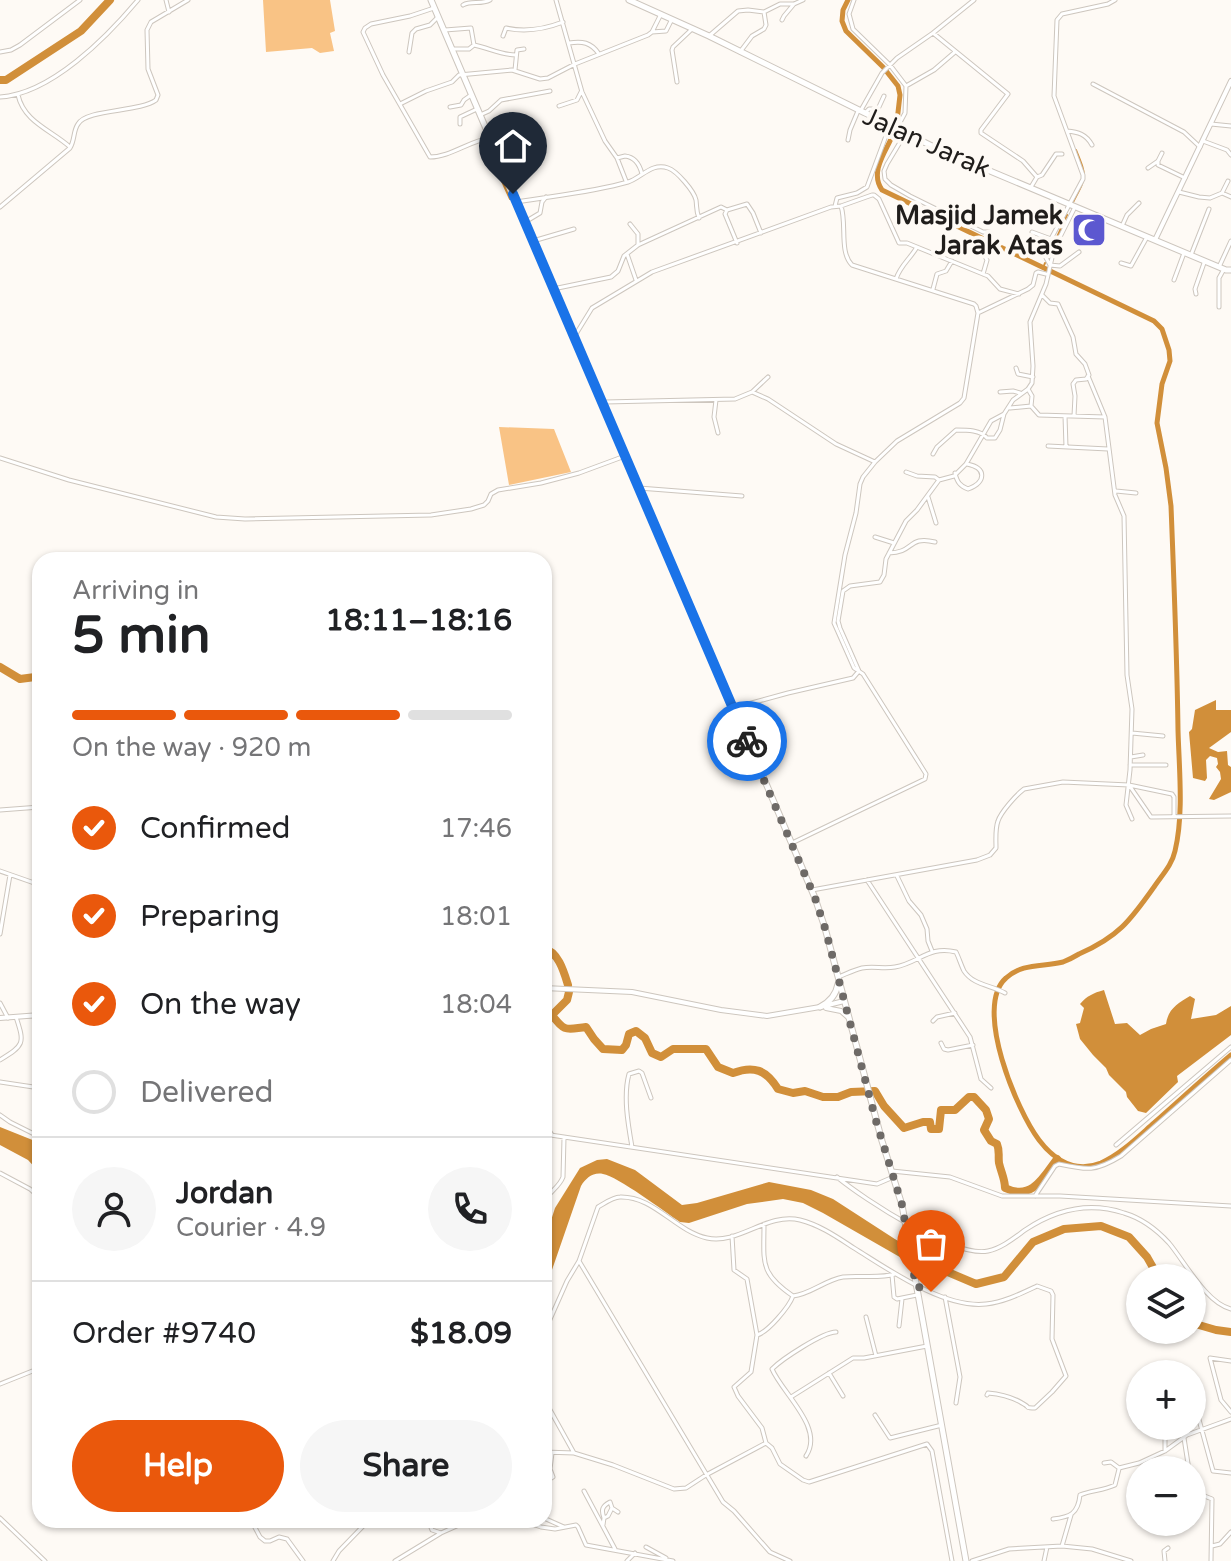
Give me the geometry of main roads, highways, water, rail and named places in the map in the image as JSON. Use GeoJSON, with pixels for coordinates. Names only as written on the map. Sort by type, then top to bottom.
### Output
{"type":"FeatureCollection","features":[{"type":"Feature","properties":{"kind":"main road"},"geometry":{"type":"LineString","coordinates":[[431,0],[825,928],[904,1222],[969,1561]]}},
{"type":"Feature","properties":{"kind":"main road","name":"Jalan Jarak"},"geometry":{"type":"LineString","coordinates":[[632,1],[940,150],[1072,208],[1226,269]]}},
{"type":"Feature","properties":{"kind":"main road"},"geometry":{"type":"LineString","coordinates":[[820,1007],[835,995],[838,977]]}},
{"type":"Feature","properties":{"kind":"waterway"},"geometry":{"type":"LineString","coordinates":[[0,80],[6,80],[81,31],[110,0]]}},
{"type":"Feature","properties":{"kind":"waterway"},"geometry":{"type":"LineString","coordinates":[[848,0],[842,21],[846,31],[898,86],[897,121]]}},
{"type":"Feature","properties":{"kind":"waterway"},"geometry":{"type":"LineString","coordinates":[[892,137],[878,170],[882,190],[1154,321],[1162,329],[1169,350],[1170,361],[1162,384],[1157,423],[1171,506],[1180,791],[1175,851],[1145,899],[1114,934],[1063,962],[1026,968],[1006,978],[997,992],[994,1011],[996,1034],[1010,1084],[1030,1126],[1045,1147],[1067,1163],[1092,1166],[1129,1145],[1231,1055]]}},
{"type":"Feature","properties":{"kind":"waterway"},"geometry":{"type":"LineString","coordinates":[[488,150],[510,199]]}},
{"type":"Feature","properties":{"kind":"waterway"},"geometry":{"type":"LineString","coordinates":[[1073,202],[1084,176],[1076,150]]}},
{"type":"Feature","properties":{"kind":"waterway"},"geometry":{"type":"LineString","coordinates":[[1048,257],[1067,215]]}},
{"type":"Feature","properties":{"kind":"waterway"},"geometry":{"type":"LineString","coordinates":[[1043,268],[1045,263]]}},
{"type":"Feature","properties":{"kind":"waterway"},"geometry":{"type":"LineString","coordinates":[[0,667],[20,679],[32,677]]}},
{"type":"Feature","properties":{"kind":"waterway"},"geometry":{"type":"LineString","coordinates":[[552,953],[568,985]]}},
{"type":"Feature","properties":{"kind":"waterway"},"geometry":{"type":"LineString","coordinates":[[569,992],[567,1000],[552,1015],[567,1028],[586,1027],[603,1049],[622,1050],[629,1034],[636,1031],[645,1038],[652,1053],[661,1057],[673,1049],[706,1049],[718,1067],[733,1073],[747,1069],[759,1071],[769,1077],[778,1089],[793,1093],[805,1091],[823,1097],[838,1097],[851,1092],[875,1091],[904,1128],[930,1122],[931,1129],[939,1129],[941,1110],[955,1110],[969,1097],[974,1097],[986,1110],[989,1119],[984,1130],[997,1144],[1005,1188],[1023,1192],[1030,1190],[1057,1159]]}},
{"type":"Feature","properties":{"kind":"waterway"},"geometry":{"type":"LineString","coordinates":[[893,1243],[936,1267],[976,1284],[1004,1277],[1033,1242],[1064,1229],[1101,1226],[1129,1237],[1151,1264]]}},
{"type":"Feature","properties":{"kind":"waterway"},"geometry":{"type":"LineString","coordinates":[[1206,1327],[1231,1332]]}},
{"type":"Feature","properties":{"kind":"place","name":"Masjid Jamek Jarak Atas"},"geometry":{"type":"Point","coordinates":[1089,230]}}]}
